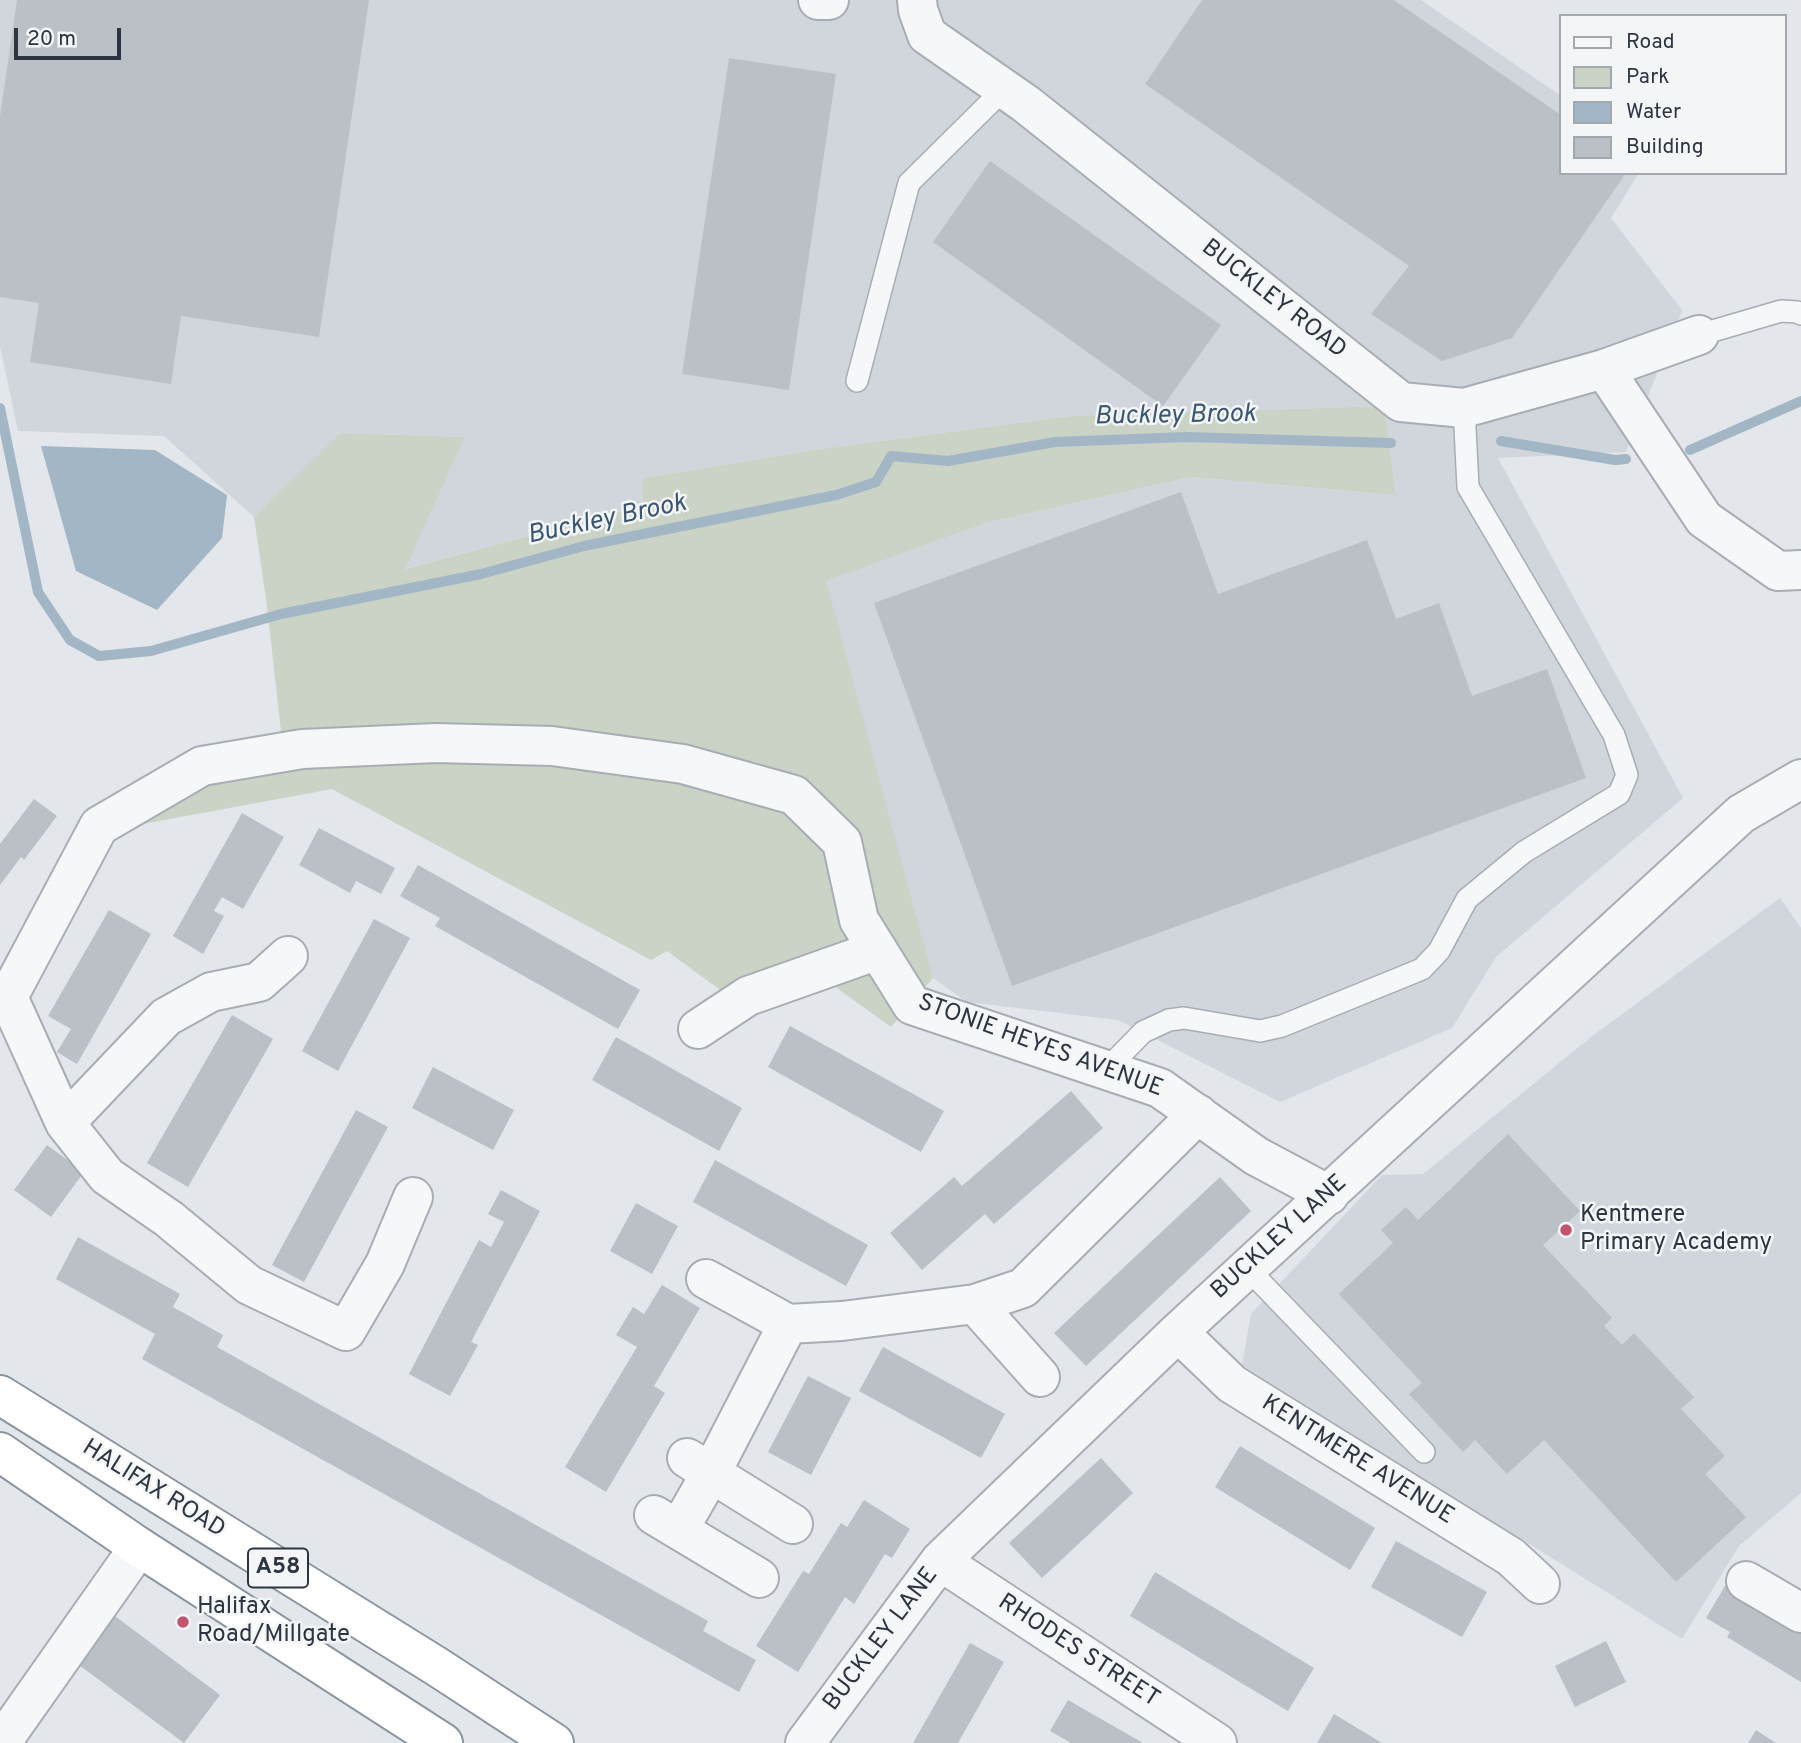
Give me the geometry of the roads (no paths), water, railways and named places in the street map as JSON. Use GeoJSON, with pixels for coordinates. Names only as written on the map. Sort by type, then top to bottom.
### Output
{"type":"FeatureCollection","features":[{"type":"Feature","properties":{"kind":"highway","name":"HALIFAX ROAD"},"geometry":{"type":"LineString","coordinates":[[0,1395],[436,1666],[554,1743]]}},
{"type":"Feature","properties":{"kind":"highway","name":"A58"},"geometry":{"type":"LineString","coordinates":[[0,1452],[139,1547],[443,1743]]}},
{"type":"Feature","properties":{"kind":"street"},"geometry":{"type":"LineString","coordinates":[[818,0],[829,0]]}},
{"type":"Feature","properties":{"kind":"street","name":"BUCKLEY ROAD"},"geometry":{"type":"LineString","coordinates":[[917,0],[928,35],[1004,89],[1401,402],[1464,408],[1604,369],[1699,335]]}},
{"type":"Feature","properties":{"kind":"street"},"geometry":{"type":"LineString","coordinates":[[1604,369],[1704,520],[1778,571],[1801,570]]}},
{"type":"Feature","properties":{"kind":"street","name":"STONIE HEYES AVENUE"},"geometry":{"type":"LineString","coordinates":[[4,996],[99,826],[202,766],[302,749],[436,743],[552,746],[683,764],[794,795],[842,842],[859,920],[912,1005],[1160,1088],[1256,1156],[1329,1195]]}},
{"type":"Feature","properties":{"kind":"street","name":"BUCKLEY LANE"},"geometry":{"type":"LineString","coordinates":[[805,1743],[940,1561],[1178,1332],[1741,814],[1801,779]]}},
{"type":"Feature","properties":{"kind":"street"},"geometry":{"type":"LineString","coordinates":[[698,1029],[748,996],[878,950]]}},
{"type":"Feature","properties":{"kind":"street"},"geometry":{"type":"LineString","coordinates":[[65,1123],[166,1017],[211,992],[259,982],[288,957]]}},
{"type":"Feature","properties":{"kind":"street"},"geometry":{"type":"LineString","coordinates":[[4,996],[65,1123],[107,1176],[169,1219],[249,1285],[346,1331],[385,1264],[413,1196]]}},
{"type":"Feature","properties":{"kind":"street"},"geometry":{"type":"LineString","coordinates":[[706,1279],[788,1324],[842,1321],[975,1304],[1024,1287],[1198,1114]]}},
{"type":"Feature","properties":{"kind":"street"},"geometry":{"type":"LineString","coordinates":[[975,1304],[1040,1377]]}},
{"type":"Feature","properties":{"kind":"street"},"geometry":{"type":"LineString","coordinates":[[759,1578],[666,1522],[788,1324]]}},
{"type":"Feature","properties":{"kind":"street","name":"KENTMERE AVENUE"},"geometry":{"type":"LineString","coordinates":[[1178,1332],[1233,1384],[1511,1557],[1540,1584]]}},
{"type":"Feature","properties":{"kind":"street"},"geometry":{"type":"LineString","coordinates":[[699,1466],[793,1524]]}},
{"type":"Feature","properties":{"kind":"street"},"geometry":{"type":"LineString","coordinates":[[1,1743],[139,1547]]}},
{"type":"Feature","properties":{"kind":"street","name":"RHODES STREET"},"geometry":{"type":"LineString","coordinates":[[940,1561],[1217,1743]]}},
{"type":"Feature","properties":{"kind":"street"},"geometry":{"type":"LineString","coordinates":[[1746,1581],[1801,1613]]}},
{"type":"Feature","properties":{"kind":"lane"},"geometry":{"type":"LineString","coordinates":[[857,382],[909,183],[1004,89]]}},
{"type":"Feature","properties":{"kind":"lane"},"geometry":{"type":"LineString","coordinates":[[1699,335],[1781,311],[1801,314]]}},
{"type":"Feature","properties":{"kind":"lane"},"geometry":{"type":"LineString","coordinates":[[1106,1070],[1143,1032],[1168,1020],[1184,1018],[1261,1031],[1282,1026],[1422,969],[1439,951],[1467,899],[1524,852],[1619,794],[1627,775],[1614,735],[1468,487],[1464,408]]}},
{"type":"Feature","properties":{"kind":"lane"},"geometry":{"type":"LineString","coordinates":[[1247,1268],[1424,1452]]}},
{"type":"Feature","properties":{"kind":"water"},"geometry":{"type":"Polygon","coordinates":[[[41,446],[155,450],[227,495],[222,538],[157,610],[76,571],[41,446]]]}},
{"type":"Feature","properties":{"kind":"waterway","name":"Buckley Brook"},"geometry":{"type":"LineString","coordinates":[[1690,450],[1801,401]]}},
{"type":"Feature","properties":{"kind":"waterway","name":"Buckley Brook"},"geometry":{"type":"LineString","coordinates":[[0,408],[38,592],[70,640],[99,656],[151,651],[281,614],[481,574],[584,546],[836,495],[876,482],[891,456],[948,461],[1055,442],[1187,437],[1391,443]]}},
{"type":"Feature","properties":{"kind":"waterway","name":"Buckley Brook"},"geometry":{"type":"LineString","coordinates":[[1501,441],[1615,460],[1626,459]]}},
{"type":"Feature","properties":{"kind":"place","name":"Kentmere Primary Academy"},"geometry":{"type":"Point","coordinates":[1566,1230]}},
{"type":"Feature","properties":{"kind":"place","name":"Halifax Road/Millgate"},"geometry":{"type":"Point","coordinates":[183,1622]}}]}
